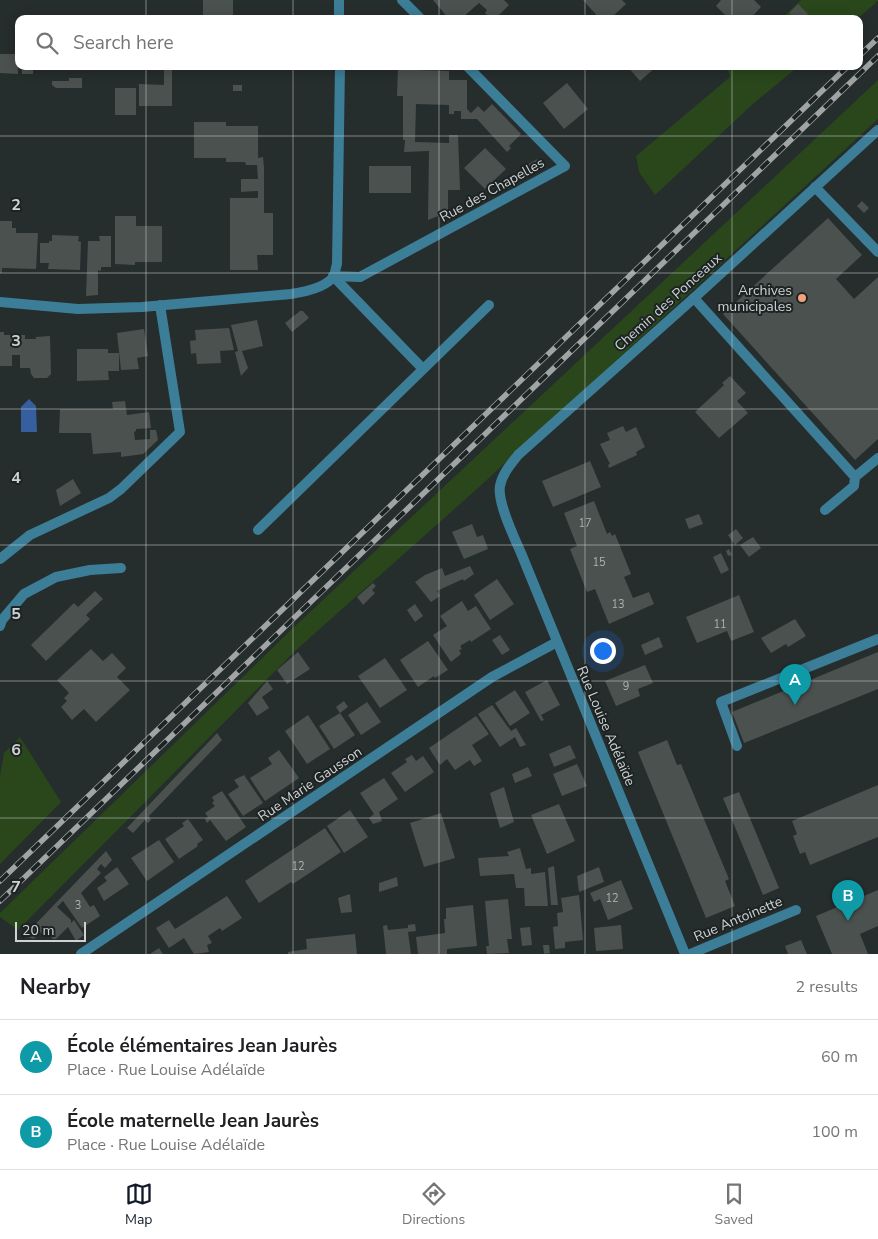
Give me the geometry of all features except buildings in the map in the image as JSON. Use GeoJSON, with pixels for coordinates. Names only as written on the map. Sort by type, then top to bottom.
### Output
{"type":"FeatureCollection","features":[{"type":"Feature","properties":{"kind":"street"},"geometry":{"type":"LineString","coordinates":[[339,0],[340,15]]}},
{"type":"Feature","properties":{"kind":"street"},"geometry":{"type":"LineString","coordinates":[[402,0],[417,15]]}},
{"type":"Feature","properties":{"kind":"street"},"geometry":{"type":"LineString","coordinates":[[0,302],[78,309],[160,306],[291,294],[309,291],[322,285],[334,276],[337,264],[340,70]]}},
{"type":"Feature","properties":{"kind":"street","name":"Rue des Chapelles"},"geometry":{"type":"LineString","coordinates":[[334,276],[360,277],[565,166],[471,70]]}},
{"type":"Feature","properties":{"kind":"street","name":"Chemin des Ponceaux"},"geometry":{"type":"LineString","coordinates":[[503,507],[500,486],[506,470],[518,455],[878,130]]}},
{"type":"Feature","properties":{"kind":"street"},"geometry":{"type":"LineString","coordinates":[[815,187],[878,252]]}},
{"type":"Feature","properties":{"kind":"street"},"geometry":{"type":"LineString","coordinates":[[334,276],[423,369]]}},
{"type":"Feature","properties":{"kind":"street"},"geometry":{"type":"LineString","coordinates":[[694,298],[855,477]]}},
{"type":"Feature","properties":{"kind":"street"},"geometry":{"type":"LineString","coordinates":[[258,530],[489,305]]}},
{"type":"Feature","properties":{"kind":"street"},"geometry":{"type":"LineString","coordinates":[[0,559],[30,536],[115,494],[180,432],[160,306]]}},
{"type":"Feature","properties":{"kind":"street"},"geometry":{"type":"LineString","coordinates":[[825,510],[854,486],[855,477],[878,458]]}},
{"type":"Feature","properties":{"kind":"street","name":"Rue Louise Adélaïde"},"geometry":{"type":"LineString","coordinates":[[503,507],[556,642],[685,954]]}},
{"type":"Feature","properties":{"kind":"street"},"geometry":{"type":"LineString","coordinates":[[0,626],[2,620],[24,594],[56,577],[90,570],[120,568]]}},
{"type":"Feature","properties":{"kind":"street"},"geometry":{"type":"LineString","coordinates":[[737,746],[721,702],[878,639]]}},
{"type":"Feature","properties":{"kind":"street","name":"Rue Marie Gausson"},"geometry":{"type":"LineString","coordinates":[[81,954],[492,677],[556,642]]}},
{"type":"Feature","properties":{"kind":"street","name":"Rue Antoinette"},"geometry":{"type":"LineString","coordinates":[[690,954],[796,910]]}},
{"type":"Feature","properties":{"kind":"green space"},"geometry":{"type":"Polygon","coordinates":[[[801,0],[878,0],[862,15],[785,15],[801,0]]]}},
{"type":"Feature","properties":{"kind":"green space"},"geometry":{"type":"Polygon","coordinates":[[[728,70],[794,70],[754,103],[655,195],[639,172],[636,156],[730,77],[728,70]]]}},
{"type":"Feature","properties":{"kind":"green space"},"geometry":{"type":"Polygon","coordinates":[[[878,80],[878,119],[478,488],[295,651],[18,930],[0,917],[0,913],[292,629],[878,80]]]}},
{"type":"Feature","properties":{"kind":"green space"},"geometry":{"type":"Polygon","coordinates":[[[20,737],[61,802],[0,864],[0,776],[4,753],[20,737]]]}},
{"type":"Feature","properties":{"kind":"water"},"geometry":{"type":"Polygon","coordinates":[[[29,399],[36,406],[37,432],[21,432],[21,407],[29,399]]]}},
{"type":"Feature","properties":{"kind":"railway"},"geometry":{"type":"LineString","coordinates":[[863,52],[878,38]]}},
{"type":"Feature","properties":{"kind":"railway"},"geometry":{"type":"LineString","coordinates":[[0,901],[878,56]]}},
{"type":"Feature","properties":{"kind":"railway"},"geometry":{"type":"LineString","coordinates":[[0,881],[844,70]]}},
{"type":"Feature","properties":{"kind":"place","name":"Archives municipales"},"geometry":{"type":"Point","coordinates":[802,298]}},
{"type":"Feature","properties":{"kind":"place","name":"École élémentaires Jean Jaurès"},"geometry":{"type":"Point","coordinates":[795,705]}},
{"type":"Feature","properties":{"kind":"place","name":"École maternelle Jean Jaurès"},"geometry":{"type":"Point","coordinates":[848,921]}}]}
